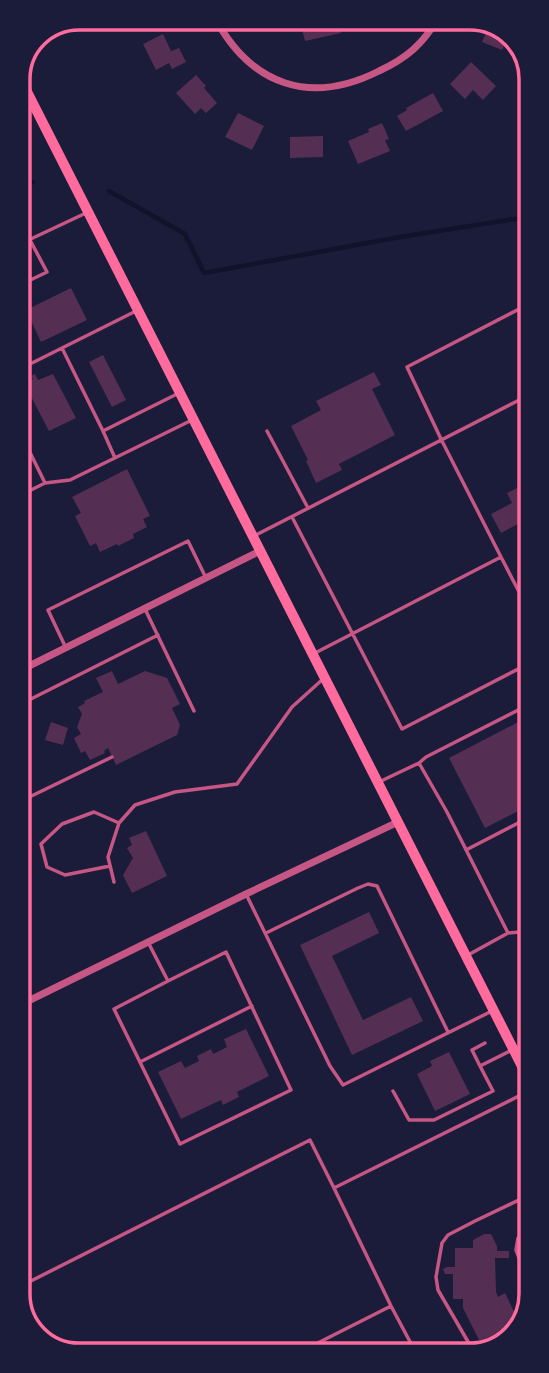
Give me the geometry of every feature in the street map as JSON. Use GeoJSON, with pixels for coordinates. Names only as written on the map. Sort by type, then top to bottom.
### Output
{"type":"FeatureCollection","features":[{"type":"Feature","properties":{"kind":"main road"},"geometry":{"type":"LineString","coordinates":[[30,98],[519,1059]]}},
{"type":"Feature","properties":{"kind":"street"},"geometry":{"type":"LineString","coordinates":[[222,30],[240,55],[271,78],[309,88],[331,88],[383,70],[415,49],[431,30]]}},
{"type":"Feature","properties":{"kind":"street"},"geometry":{"type":"LineString","coordinates":[[30,666],[260,551]]}},
{"type":"Feature","properties":{"kind":"street"},"geometry":{"type":"LineString","coordinates":[[30,1000],[398,822]]}},
{"type":"Feature","properties":{"kind":"lane"},"geometry":{"type":"LineString","coordinates":[[30,280],[47,272],[30,240],[88,212]]}},
{"type":"Feature","properties":{"kind":"lane"},"geometry":{"type":"LineString","coordinates":[[519,309],[407,367],[519,592]]}},
{"type":"Feature","properties":{"kind":"lane"},"geometry":{"type":"LineString","coordinates":[[30,364],[138,310]]}},
{"type":"Feature","properties":{"kind":"lane"},"geometry":{"type":"LineString","coordinates":[[62,348],[115,458]]}},
{"type":"Feature","properties":{"kind":"lane"},"geometry":{"type":"LineString","coordinates":[[103,431],[180,393]]}},
{"type":"Feature","properties":{"kind":"lane"},"geometry":{"type":"LineString","coordinates":[[253,537],[519,400]]}},
{"type":"Feature","properties":{"kind":"lane"},"geometry":{"type":"LineString","coordinates":[[30,490],[44,483],[71,480],[193,420]]}},
{"type":"Feature","properties":{"kind":"lane"},"geometry":{"type":"LineString","coordinates":[[267,431],[308,509]]}},
{"type":"Feature","properties":{"kind":"lane"},"geometry":{"type":"LineString","coordinates":[[30,452],[44,483]]}},
{"type":"Feature","properties":{"kind":"lane"},"geometry":{"type":"LineString","coordinates":[[292,517],[402,729],[519,669]]}},
{"type":"Feature","properties":{"kind":"lane"},"geometry":{"type":"LineString","coordinates":[[66,648],[48,610],[188,541],[206,579]]}},
{"type":"Feature","properties":{"kind":"lane"},"geometry":{"type":"LineString","coordinates":[[313,654],[501,557]]}},
{"type":"Feature","properties":{"kind":"lane"},"geometry":{"type":"LineString","coordinates":[[145,609],[194,711]]}},
{"type":"Feature","properties":{"kind":"lane"},"geometry":{"type":"LineString","coordinates":[[30,699],[158,635]]}},
{"type":"Feature","properties":{"kind":"lane"},"geometry":{"type":"LineString","coordinates":[[114,882],[108,857],[118,823],[135,806],[175,792],[237,784],[292,707],[325,678]]}},
{"type":"Feature","properties":{"kind":"lane"},"geometry":{"type":"LineString","coordinates":[[378,782],[519,710]]}},
{"type":"Feature","properties":{"kind":"lane"},"geometry":{"type":"LineString","coordinates":[[30,797],[112,757]]}},
{"type":"Feature","properties":{"kind":"lane"},"geometry":{"type":"LineString","coordinates":[[419,763],[508,933]]}},
{"type":"Feature","properties":{"kind":"lane"},"geometry":{"type":"LineString","coordinates":[[110,866],[65,875],[47,867],[41,844],[62,824],[94,812],[118,823]]}},
{"type":"Feature","properties":{"kind":"lane"},"geometry":{"type":"LineString","coordinates":[[466,850],[519,823]]}},
{"type":"Feature","properties":{"kind":"lane"},"geometry":{"type":"LineString","coordinates":[[265,933],[358,888],[368,884],[377,886],[448,1032]]}},
{"type":"Feature","properties":{"kind":"lane"},"geometry":{"type":"LineString","coordinates":[[246,894],[330,1066],[343,1085],[494,1010]]}},
{"type":"Feature","properties":{"kind":"lane"},"geometry":{"type":"LineString","coordinates":[[466,956],[508,933],[519,932]]}},
{"type":"Feature","properties":{"kind":"lane"},"geometry":{"type":"LineString","coordinates":[[148,942],[168,981]]}},
{"type":"Feature","properties":{"kind":"lane"},"geometry":{"type":"LineString","coordinates":[[226,952],[252,1006],[291,1090],[180,1144],[114,1009],[226,952]]}},
{"type":"Feature","properties":{"kind":"lane"},"geometry":{"type":"LineString","coordinates":[[140,1062],[252,1006]]}},
{"type":"Feature","properties":{"kind":"lane"},"geometry":{"type":"LineString","coordinates":[[393,1091],[409,1120],[434,1120],[493,1091],[472,1050],[485,1043]]}},
{"type":"Feature","properties":{"kind":"lane"},"geometry":{"type":"LineString","coordinates":[[480,1066],[514,1049]]}},
{"type":"Feature","properties":{"kind":"lane"},"geometry":{"type":"LineString","coordinates":[[334,1188],[519,1096]]}},
{"type":"Feature","properties":{"kind":"lane"},"geometry":{"type":"LineString","coordinates":[[30,1281],[310,1140],[411,1343]]}},
{"type":"Feature","properties":{"kind":"lane"},"geometry":{"type":"LineString","coordinates":[[468,1343],[438,1290],[436,1277],[442,1243],[448,1235],[519,1200]]}},
{"type":"Feature","properties":{"kind":"lane"},"geometry":{"type":"LineString","coordinates":[[519,1237],[516,1250],[519,1258]]}},
{"type":"Feature","properties":{"kind":"lane"},"geometry":{"type":"LineString","coordinates":[[318,1343],[391,1306]]}},
{"type":"Feature","properties":{"kind":"building"},"geometry":{"type":"Polygon","coordinates":[[[302,30],[340,30],[341,33],[305,41],[302,30]]]}},
{"type":"Feature","properties":{"kind":"building"},"geometry":{"type":"Polygon","coordinates":[[[486,32],[505,44],[502,50],[482,42],[486,32]]]}},
{"type":"Feature","properties":{"kind":"building"},"geometry":{"type":"Polygon","coordinates":[[[163,34],[171,51],[179,48],[186,62],[172,69],[169,63],[156,70],[143,44],[163,34]]]}},
{"type":"Feature","properties":{"kind":"building"},"geometry":{"type":"Polygon","coordinates":[[[471,62],[496,86],[483,100],[473,90],[465,99],[450,84],[471,62]]]}},
{"type":"Feature","properties":{"kind":"building"},"geometry":{"type":"Polygon","coordinates":[[[196,75],[217,103],[206,113],[201,108],[195,114],[176,93],[196,75]]]}},
{"type":"Feature","properties":{"kind":"building"},"geometry":{"type":"Polygon","coordinates":[[[433,93],[443,111],[406,131],[397,116],[433,93]]]}},
{"type":"Feature","properties":{"kind":"building"},"geometry":{"type":"Polygon","coordinates":[[[238,113],[264,126],[252,150],[225,137],[238,113]]]}},
{"type":"Feature","properties":{"kind":"building"},"geometry":{"type":"Polygon","coordinates":[[[382,123],[389,139],[385,140],[390,151],[358,164],[348,141],[382,123]]]}},
{"type":"Feature","properties":{"kind":"building"},"geometry":{"type":"Polygon","coordinates":[[[323,136],[323,157],[290,158],[290,137],[323,136]]]}},
{"type":"Feature","properties":{"kind":"building"},"geometry":{"type":"Polygon","coordinates":[[[71,288],[87,320],[41,342],[30,319],[30,308],[71,288]]]}},
{"type":"Feature","properties":{"kind":"building"},"geometry":{"type":"Polygon","coordinates":[[[103,355],[126,400],[112,407],[89,362],[103,355]]]}},
{"type":"Feature","properties":{"kind":"building"},"geometry":{"type":"Polygon","coordinates":[[[374,372],[381,385],[372,389],[395,435],[339,464],[342,470],[316,483],[291,426],[321,410],[316,401],[374,372]]]}},
{"type":"Feature","properties":{"kind":"building"},"geometry":{"type":"Polygon","coordinates":[[[35,374],[38,380],[53,374],[76,418],[49,431],[30,395],[30,380],[33,379],[31,376],[35,374]]]}},
{"type":"Feature","properties":{"kind":"building"},"geometry":{"type":"Polygon","coordinates":[[[127,469],[150,516],[143,519],[147,527],[133,534],[134,538],[100,552],[96,543],[90,546],[75,516],[81,513],[72,497],[127,469]]]}},
{"type":"Feature","properties":{"kind":"building"},"geometry":{"type":"Polygon","coordinates":[[[519,487],[519,524],[501,533],[491,514],[512,503],[507,493],[519,487]]]}},
{"type":"Feature","properties":{"kind":"building"},"geometry":{"type":"Polygon","coordinates":[[[112,671],[118,684],[145,671],[167,678],[180,704],[172,708],[180,725],[177,735],[116,765],[108,748],[105,753],[90,760],[85,751],[81,753],[74,738],[81,734],[77,727],[82,714],[78,707],[103,692],[96,678],[112,671]]]}},
{"type":"Feature","properties":{"kind":"building"},"geometry":{"type":"Polygon","coordinates":[[[51,722],[68,728],[63,745],[45,740],[51,722]]]}},
{"type":"Feature","properties":{"kind":"building"},"geometry":{"type":"Polygon","coordinates":[[[519,722],[519,811],[485,828],[449,758],[519,722]]]}},
{"type":"Feature","properties":{"kind":"building"},"geometry":{"type":"Polygon","coordinates":[[[146,831],[167,876],[132,893],[123,875],[133,858],[127,848],[132,845],[129,838],[146,831]]]}},
{"type":"Feature","properties":{"kind":"building"},"geometry":{"type":"Polygon","coordinates":[[[369,912],[379,933],[332,956],[363,1020],[411,997],[423,1021],[352,1055],[300,945],[369,912]]]}},
{"type":"Feature","properties":{"kind":"building"},"geometry":{"type":"Polygon","coordinates":[[[246,1029],[269,1076],[237,1092],[239,1097],[223,1105],[221,1100],[181,1119],[158,1072],[181,1061],[185,1068],[199,1061],[197,1056],[211,1049],[213,1054],[227,1047],[224,1039],[246,1029]]]}},
{"type":"Feature","properties":{"kind":"building"},"geometry":{"type":"Polygon","coordinates":[[[449,1052],[470,1094],[435,1111],[417,1074],[432,1066],[430,1061],[449,1052]]]}},
{"type":"Feature","properties":{"kind":"building"},"geometry":{"type":"Polygon","coordinates":[[[484,1234],[491,1234],[497,1251],[509,1251],[509,1258],[495,1258],[496,1292],[498,1297],[505,1293],[515,1314],[505,1329],[480,1342],[463,1308],[463,1299],[453,1299],[453,1274],[445,1274],[443,1269],[455,1267],[455,1248],[473,1248],[473,1240],[484,1234]]]}},
{"type":"Feature","properties":{"kind":"waterway"},"geometry":{"type":"LineString","coordinates":[[109,191],[185,234],[204,273],[400,237],[519,219]]}}]}
